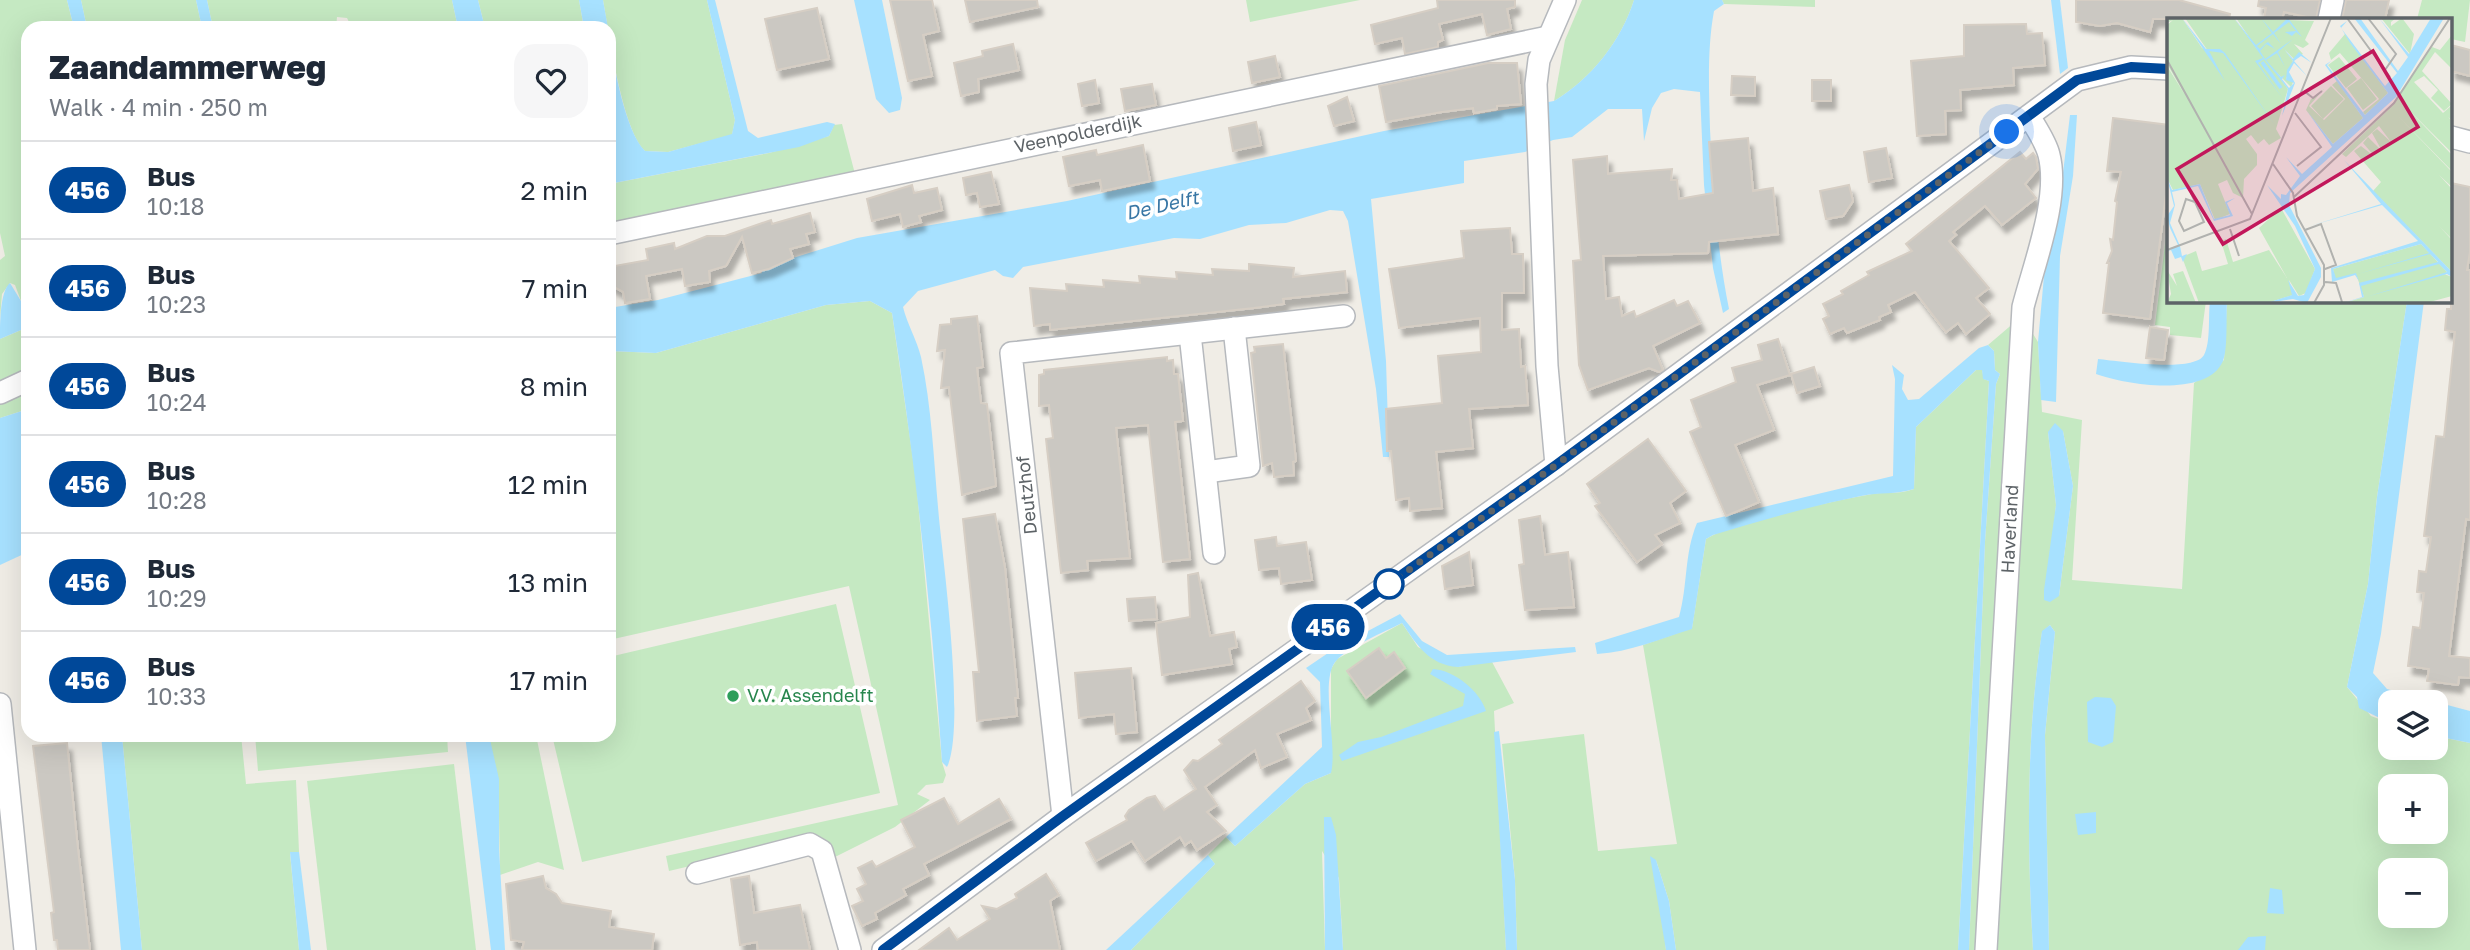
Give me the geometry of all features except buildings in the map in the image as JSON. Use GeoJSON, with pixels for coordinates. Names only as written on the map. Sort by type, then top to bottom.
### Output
{"type":"FeatureCollection","features":[{"type":"Feature","properties":{"kind":"street"},"geometry":{"type":"LineString","coordinates":[[1556,465],[1547,366],[1536,84],[1548,37],[1565,0]]}},
{"type":"Feature","properties":{"kind":"street"},"geometry":{"type":"LineString","coordinates":[[2329,18],[2333,0]]}},
{"type":"Feature","properties":{"kind":"street","name":"Veenpolderdijk"},"geometry":{"type":"LineString","coordinates":[[616,233],[1548,37]]}},
{"type":"Feature","properties":{"kind":"street"},"geometry":{"type":"LineString","coordinates":[[883,950],[1063,816],[1556,465],[2077,80],[2131,67],[2167,69]]}},
{"type":"Feature","properties":{"kind":"street","name":"Haverland"},"geometry":{"type":"LineString","coordinates":[[1986,950],[2023,307],[2048,208],[2051,180],[2049,154],[2029,116]]}},
{"type":"Feature","properties":{"kind":"street"},"geometry":{"type":"LineString","coordinates":[[2452,138],[2470,142]]}},
{"type":"Feature","properties":{"kind":"street","name":"Deutzhof"},"geometry":{"type":"LineString","coordinates":[[1063,816],[1011,353],[1344,316]]}},
{"type":"Feature","properties":{"kind":"street"},"geometry":{"type":"LineString","coordinates":[[1206,472],[1248,466],[1234,328]]}},
{"type":"Feature","properties":{"kind":"street"},"geometry":{"type":"LineString","coordinates":[[1190,334],[1214,553]]}},
{"type":"Feature","properties":{"kind":"street"},"geometry":{"type":"LineString","coordinates":[[0,393],[21,383]]}},
{"type":"Feature","properties":{"kind":"street"},"geometry":{"type":"LineString","coordinates":[[0,704],[25,950]]}},
{"type":"Feature","properties":{"kind":"street"},"geometry":{"type":"LineString","coordinates":[[697,873],[810,844],[822,851],[850,950]]}},
{"type":"Feature","properties":{"kind":"green space"},"geometry":{"type":"Polygon","coordinates":[[[0,0],[67,0],[72,21],[21,21],[21,301],[15,285],[10,283],[2,294],[0,318],[0,260],[5,256],[0,233],[0,0]]]}},
{"type":"Feature","properties":{"kind":"green space"},"geometry":{"type":"Polygon","coordinates":[[[81,0],[196,0],[200,21],[86,21],[81,0]]]}},
{"type":"Feature","properties":{"kind":"green space"},"geometry":{"type":"Polygon","coordinates":[[[207,0],[452,0],[456,21],[348,21],[347,18],[337,17],[337,21],[212,21],[207,0]]]}},
{"type":"Feature","properties":{"kind":"green space"},"geometry":{"type":"Polygon","coordinates":[[[478,0],[579,0],[583,21],[483,21],[478,0]]]}},
{"type":"Feature","properties":{"kind":"green space"},"geometry":{"type":"Polygon","coordinates":[[[603,0],[707,0],[735,120],[732,135],[668,152],[645,151],[637,140],[623,102],[616,70],[616,21],[607,21],[603,0]]]}},
{"type":"Feature","properties":{"kind":"green space"},"geometry":{"type":"Polygon","coordinates":[[[1246,0],[1360,0],[1250,22],[1246,0]]]}},
{"type":"Feature","properties":{"kind":"green space"},"geometry":{"type":"Polygon","coordinates":[[[1582,0],[1634,0],[1621,30],[1603,58],[1580,82],[1554,101],[1565,40],[1582,0]]]}},
{"type":"Feature","properties":{"kind":"green space"},"geometry":{"type":"Polygon","coordinates":[[[1722,0],[1815,0],[1815,7],[1724,4],[1722,0]]]}},
{"type":"Feature","properties":{"kind":"green space"},"geometry":{"type":"Polygon","coordinates":[[[2422,0],[2470,0],[2465,42],[2452,39],[2452,18],[2417,18],[2422,0]]]}},
{"type":"Feature","properties":{"kind":"green space"},"geometry":{"type":"Polygon","coordinates":[[[842,124],[855,174],[616,226],[616,183],[769,153],[829,136],[834,125],[842,124]]]}},
{"type":"Feature","properties":{"kind":"green space"},"geometry":{"type":"Polygon","coordinates":[[[2167,228],[2167,303],[2206,303],[2201,338],[2170,335],[2170,327],[2155,325],[2167,228]]]}},
{"type":"Feature","properties":{"kind":"green space"},"geometry":{"type":"Polygon","coordinates":[[[870,301],[892,313],[916,480],[942,762],[946,775],[943,783],[926,785],[917,794],[930,800],[895,827],[835,857],[830,845],[817,836],[669,871],[666,856],[898,805],[849,586],[616,638],[616,351],[656,353],[826,305],[870,301]]]}},
{"type":"Feature","properties":{"kind":"green space"},"geometry":{"type":"Polygon","coordinates":[[[2227,303],[2407,303],[2377,497],[2368,584],[2347,687],[2371,716],[2378,719],[2378,760],[2448,760],[2448,738],[2470,743],[2470,950],[2049,950],[2045,735],[2055,632],[2050,625],[2042,632],[2033,711],[2029,830],[2033,950],[1969,950],[1985,542],[1996,384],[2000,374],[1995,370],[1994,351],[1988,345],[2022,316],[2038,342],[2042,412],[2082,420],[2072,580],[2182,589],[2194,383],[2224,360],[2227,303]],[[2063,431],[2048,432],[2056,505],[2052,545],[2059,596],[2073,486],[2063,431]]]}},
{"type":"Feature","properties":{"kind":"green space"},"geometry":{"type":"Polygon","coordinates":[[[21,330],[21,375],[0,384],[0,339],[21,330]]]}},
{"type":"Feature","properties":{"kind":"green space"},"geometry":{"type":"Polygon","coordinates":[[[1976,370],[1982,370],[1984,379],[1989,381],[1958,950],[1676,950],[1669,901],[1656,860],[1666,950],[1517,950],[1515,880],[1502,744],[1584,734],[1598,851],[1677,844],[1643,645],[1692,628],[1706,539],[1786,512],[1872,494],[1914,489],[1916,427],[1976,370]]]}},
{"type":"Feature","properties":{"kind":"green space"},"geometry":{"type":"Polygon","coordinates":[[[21,394],[21,411],[0,418],[0,403],[21,394]]]}},
{"type":"Feature","properties":{"kind":"green space","name":"V.V. Assendelft"},"geometry":{"type":"Polygon","coordinates":[[[836,604],[880,793],[582,862],[554,742],[616,742],[616,655],[836,604]]]}},
{"type":"Feature","properties":{"kind":"green space"},"geometry":{"type":"Polygon","coordinates":[[[1402,623],[1418,647],[1458,667],[1491,660],[1514,703],[1494,711],[1506,950],[1343,950],[1339,878],[1322,851],[1325,950],[1131,950],[1215,864],[1208,855],[1226,837],[1235,846],[1305,784],[1331,773],[1331,669],[1337,659],[1402,623]]]}},
{"type":"Feature","properties":{"kind":"green space"},"geometry":{"type":"Polygon","coordinates":[[[123,742],[242,742],[246,784],[296,780],[299,852],[290,853],[299,950],[142,950],[123,742]]]}},
{"type":"Feature","properties":{"kind":"green space"},"geometry":{"type":"Polygon","coordinates":[[[256,742],[447,742],[448,752],[258,771],[256,742]]]}},
{"type":"Feature","properties":{"kind":"green space"},"geometry":{"type":"Polygon","coordinates":[[[490,742],[537,742],[564,870],[538,862],[500,875],[499,816],[490,742]]]}},
{"type":"Feature","properties":{"kind":"green space"},"geometry":{"type":"Polygon","coordinates":[[[454,764],[476,950],[327,950],[307,781],[454,764]]]}},
{"type":"Feature","properties":{"kind":"water"},"geometry":{"type":"Polygon","coordinates":[[[67,0],[81,0],[86,21],[72,21],[67,0]]]}},
{"type":"Feature","properties":{"kind":"water"},"geometry":{"type":"Polygon","coordinates":[[[196,0],[207,0],[212,21],[200,21],[196,0]]]}},
{"type":"Feature","properties":{"kind":"water"},"geometry":{"type":"Polygon","coordinates":[[[452,0],[478,0],[483,21],[456,21],[452,0]]]}},
{"type":"Feature","properties":{"kind":"water"},"geometry":{"type":"Polygon","coordinates":[[[579,0],[603,0],[607,21],[583,21],[579,0]]]}},
{"type":"Feature","properties":{"kind":"water"},"geometry":{"type":"Polygon","coordinates":[[[707,0],[715,0],[748,131],[758,138],[827,122],[835,124],[829,136],[799,147],[616,183],[616,74],[632,129],[645,151],[668,152],[732,134],[735,120],[707,0]]]}},
{"type":"Feature","properties":{"kind":"water"},"geometry":{"type":"Polygon","coordinates":[[[854,0],[882,0],[902,98],[900,110],[889,113],[876,99],[854,0]]]}},
{"type":"Feature","properties":{"kind":"water","name":"De Delft"},"geometry":{"type":"Polygon","coordinates":[[[1634,0],[1722,0],[1724,4],[1714,11],[1709,55],[1709,99],[1716,219],[1729,309],[1723,313],[1713,268],[1704,185],[1700,92],[1674,89],[1661,93],[1652,108],[1644,141],[1642,109],[1608,109],[1572,137],[1553,140],[1525,152],[1464,161],[1464,183],[1371,199],[1386,361],[1389,457],[1383,457],[1376,389],[1348,221],[1343,211],[1330,210],[1286,223],[1249,225],[1200,239],[1174,238],[1023,267],[1013,278],[1003,276],[995,270],[918,291],[903,307],[921,357],[931,421],[954,688],[952,748],[947,767],[942,762],[922,537],[892,313],[870,301],[826,305],[656,353],[616,351],[616,307],[658,300],[762,273],[761,268],[857,238],[1067,201],[1384,131],[1554,101],[1580,82],[1603,58],[1634,0]]]}},
{"type":"Feature","properties":{"kind":"water"},"geometry":{"type":"Polygon","coordinates":[[[2051,0],[2060,0],[2068,68],[2060,74],[2051,0]]]}},
{"type":"Feature","properties":{"kind":"water"},"geometry":{"type":"Polygon","coordinates":[[[2070,115],[2077,115],[2073,176],[2060,256],[2056,402],[2041,400],[2038,342],[2044,276],[2058,214],[2070,115]]]}},
{"type":"Feature","properties":{"kind":"water"},"geometry":{"type":"Polygon","coordinates":[[[10,283],[21,301],[21,330],[0,339],[2,300],[10,283]]]}},
{"type":"Feature","properties":{"kind":"water"},"geometry":{"type":"Polygon","coordinates":[[[2210,303],[2227,303],[2225,356],[2214,373],[2201,380],[2165,386],[2126,382],[2096,374],[2098,359],[2155,365],[2186,364],[2204,355],[2208,343],[2210,303]]]}},
{"type":"Feature","properties":{"kind":"water"},"geometry":{"type":"Polygon","coordinates":[[[2407,303],[2424,303],[2381,634],[2373,673],[2391,690],[2378,690],[2378,717],[2359,708],[2357,697],[2347,687],[2368,584],[2377,497],[2407,303]]]}},
{"type":"Feature","properties":{"kind":"water"},"geometry":{"type":"Polygon","coordinates":[[[1988,345],[1994,351],[1995,370],[2000,374],[1996,384],[1985,542],[1969,950],[1958,950],[1989,381],[1983,379],[1982,370],[1976,370],[1916,427],[1914,489],[1842,500],[1713,535],[1706,539],[1692,629],[1645,645],[1609,653],[1597,654],[1595,643],[1679,617],[1690,546],[1697,523],[1893,476],[1895,379],[1892,365],[1904,375],[1902,389],[1908,400],[1919,399],[1979,348],[1988,345]]]}},
{"type":"Feature","properties":{"kind":"water"},"geometry":{"type":"Polygon","coordinates":[[[21,411],[21,555],[0,565],[0,418],[21,411]]]}},
{"type":"Feature","properties":{"kind":"water"},"geometry":{"type":"Polygon","coordinates":[[[2055,423],[2063,431],[2073,486],[2059,596],[2050,602],[2044,600],[2044,590],[2056,505],[2048,432],[2055,423]]]}},
{"type":"Feature","properties":{"kind":"water"},"geometry":{"type":"Polygon","coordinates":[[[1400,614],[1422,641],[1447,655],[1575,647],[1576,652],[1458,667],[1431,658],[1402,623],[1357,645],[1336,661],[1331,670],[1331,773],[1305,784],[1235,846],[1226,837],[1322,747],[1320,682],[1306,668],[1334,649],[1400,614]]]}},
{"type":"Feature","properties":{"kind":"water"},"geometry":{"type":"Polygon","coordinates":[[[2050,625],[2055,632],[2045,735],[2049,950],[2033,950],[2029,830],[2033,711],[2042,631],[2050,625]]]}},
{"type":"Feature","properties":{"kind":"water"},"geometry":{"type":"Polygon","coordinates":[[[1433,669],[1449,673],[1465,683],[1478,696],[1486,711],[1342,761],[1339,755],[1358,742],[1381,737],[1463,706],[1465,694],[1430,674],[1433,669]]]}},
{"type":"Feature","properties":{"kind":"water"},"geometry":{"type":"Polygon","coordinates":[[[2095,697],[2111,698],[2116,706],[2113,742],[2102,747],[2088,742],[2087,702],[2095,697]]]}},
{"type":"Feature","properties":{"kind":"water"},"geometry":{"type":"Polygon","coordinates":[[[2448,705],[2470,711],[2470,743],[2448,738],[2448,705]]]}},
{"type":"Feature","properties":{"kind":"water"},"geometry":{"type":"Polygon","coordinates":[[[1499,731],[1515,880],[1517,950],[1506,950],[1494,732],[1499,731]]]}},
{"type":"Feature","properties":{"kind":"water"},"geometry":{"type":"Polygon","coordinates":[[[102,742],[123,742],[142,950],[121,950],[102,742]]]}},
{"type":"Feature","properties":{"kind":"water"},"geometry":{"type":"Polygon","coordinates":[[[466,742],[491,742],[499,779],[499,849],[505,950],[491,950],[466,742]]]}},
{"type":"Feature","properties":{"kind":"water"},"geometry":{"type":"Polygon","coordinates":[[[2096,812],[2096,833],[2078,835],[2075,814],[2096,812]]]}},
{"type":"Feature","properties":{"kind":"water"},"geometry":{"type":"Polygon","coordinates":[[[1324,817],[1331,817],[1336,835],[1343,950],[1325,950],[1324,817]]]}},
{"type":"Feature","properties":{"kind":"water"},"geometry":{"type":"Polygon","coordinates":[[[290,852],[299,852],[311,950],[299,950],[290,852]]]}},
{"type":"Feature","properties":{"kind":"water"},"geometry":{"type":"Polygon","coordinates":[[[1208,855],[1215,864],[1131,950],[1106,950],[1208,855]]]}},
{"type":"Feature","properties":{"kind":"water"},"geometry":{"type":"Polygon","coordinates":[[[1650,856],[1656,860],[1669,901],[1676,950],[1666,950],[1650,856]]]}},
{"type":"Feature","properties":{"kind":"water"},"geometry":{"type":"Polygon","coordinates":[[[2270,888],[2282,890],[2284,914],[2267,913],[2270,888]]]}},
{"type":"Feature","properties":{"kind":"water"},"geometry":{"type":"Polygon","coordinates":[[[2266,936],[2265,950],[2238,950],[2248,937],[2266,936]]]}},
{"type":"Feature","properties":{"kind":"bus line","name":"456"},"geometry":{"type":"LineString","coordinates":[[883,950],[1063,816],[1556,465],[2077,80],[2131,67],[2167,69]]}},
{"type":"Feature","properties":{"kind":"place","name":"V.V. Assendelft"},"geometry":{"type":"Point","coordinates":[733,696]}},
{"type":"Feature","properties":{"kind":"route"},"geometry":{"type":"LineString","coordinates":[[1389,584],[1556,465],[2007,132]]}}]}
